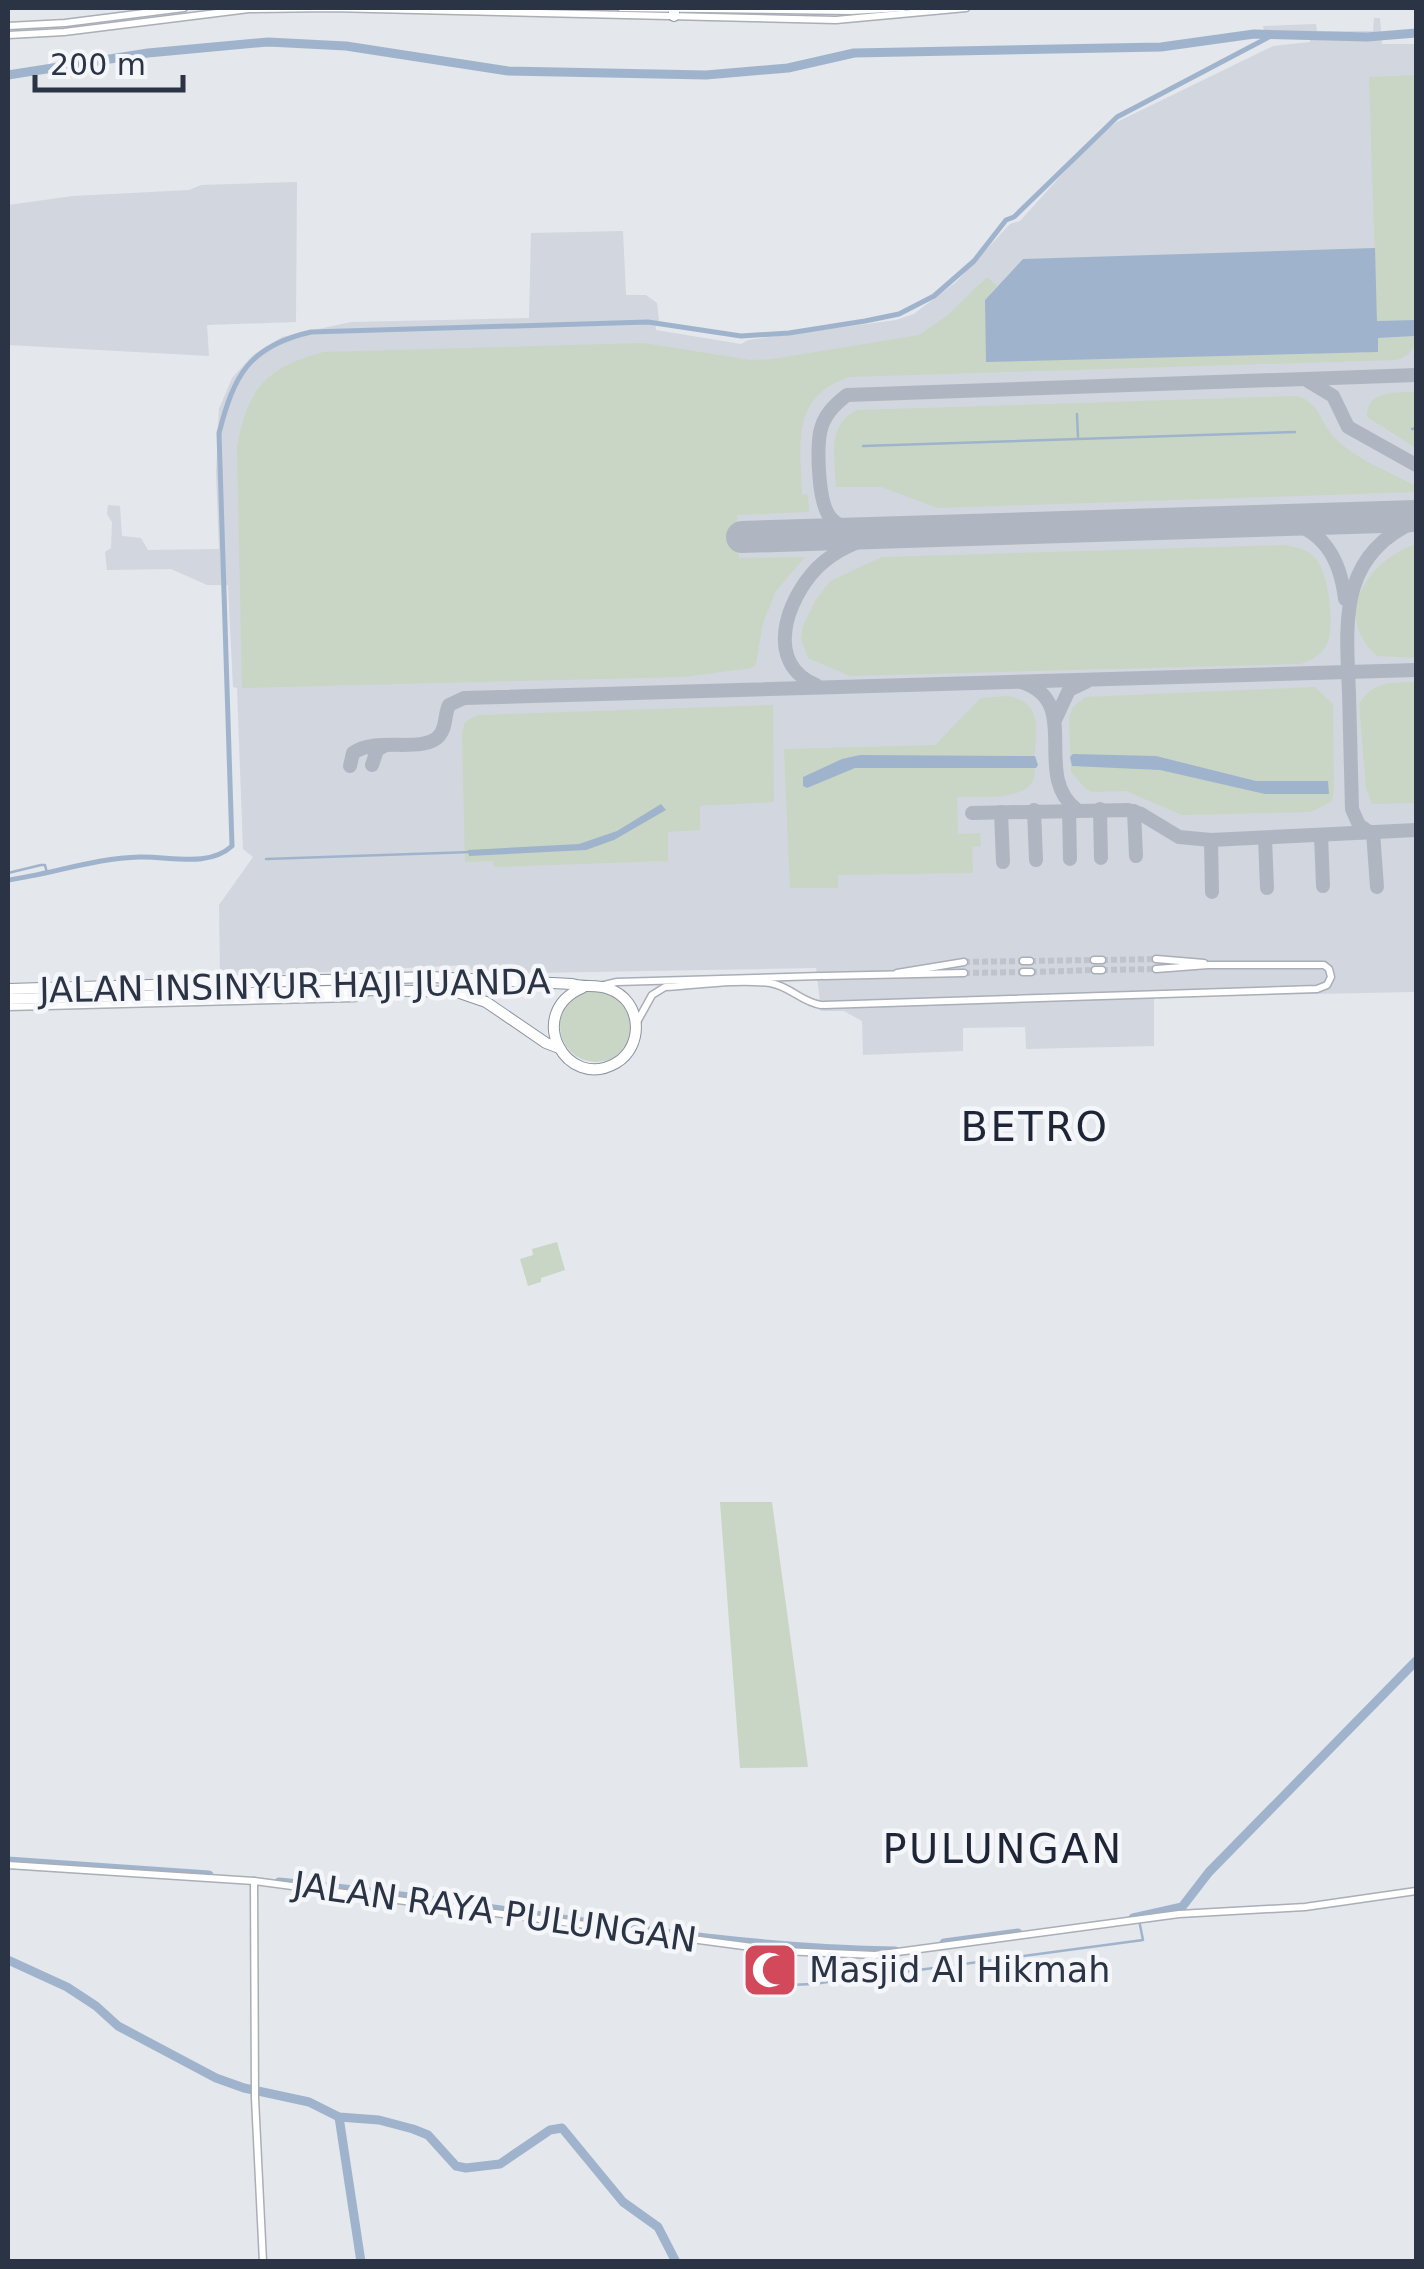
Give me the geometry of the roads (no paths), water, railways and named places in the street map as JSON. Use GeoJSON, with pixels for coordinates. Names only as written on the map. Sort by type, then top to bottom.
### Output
{"type":"FeatureCollection","features":[{"type":"Feature","properties":{"kind":"highway","name":"JALAN INSINYUR HAJI JUANDA"},"geometry":{"type":"LineString","coordinates":[[9,1000],[107,992],[464,978],[575,984],[582,988]]}},
{"type":"Feature","properties":{"kind":"highway","name":"JALAN INSINYUR HAJI JUANDA"},"geometry":{"type":"LineString","coordinates":[[344,985],[371,990],[465,993],[507,1013],[543,1041],[559,1048]]}},
{"type":"Feature","properties":{"kind":"highway"},"geometry":{"type":"LineString","coordinates":[[599,986],[624,998],[636,1023],[631,1048],[620,1060],[604,1067],[576,1064],[559,1048],[553,1030],[556,1012],[566,997],[582,988],[599,986]]}},
{"type":"Feature","properties":{"kind":"street"},"geometry":{"type":"LineString","coordinates":[[8,26],[65,24],[184,8]]}},
{"type":"Feature","properties":{"kind":"street"},"geometry":{"type":"LineString","coordinates":[[621,8],[674,12],[789,9],[801,13],[903,8]]}},
{"type":"Feature","properties":{"kind":"street"},"geometry":{"type":"LineString","coordinates":[[8,36],[249,9],[801,13],[966,8]]}},
{"type":"Feature","properties":{"kind":"street"},"geometry":{"type":"LineString","coordinates":[[1156,958],[1208,965]]}},
{"type":"Feature","properties":{"kind":"street"},"geometry":{"type":"LineString","coordinates":[[891,975],[918,967],[964,962]]}},
{"type":"Feature","properties":{"kind":"street"},"geometry":{"type":"LineString","coordinates":[[636,1023],[652,995],[665,986],[767,983],[822,1005],[1317,990],[1327,985],[1331,977],[1324,965],[1156,969]]}},
{"type":"Feature","properties":{"kind":"street"},"geometry":{"type":"LineString","coordinates":[[599,986],[617,982],[964,973]]}},
{"type":"Feature","properties":{"kind":"street","name":"JALAN INSINYUR HAJI JUANDA"},"geometry":{"type":"LineString","coordinates":[[9,1000],[355,998],[371,990]]}},
{"type":"Feature","properties":{"kind":"street","name":"JALAN RAYA PULUNGAN"},"geometry":{"type":"LineString","coordinates":[[8,1865],[254,1881],[785,1951],[885,1954],[1162,1917],[1242,1908],[1313,1906],[1416,1891]]}},
{"type":"Feature","properties":{"kind":"street"},"geometry":{"type":"LineString","coordinates":[[254,1881],[255,2086],[262,2262]]}},
{"type":"Feature","properties":{"kind":"water"},"geometry":{"type":"Polygon","coordinates":[[[1375,248],[1377,321],[1415,320],[1416,336],[1378,338],[1378,352],[986,362],[985,300],[1023,259],[1375,248]]]}},
{"type":"Feature","properties":{"kind":"water"},"geometry":{"type":"Polygon","coordinates":[[[1073,754],[1156,756],[1256,781],[1328,781],[1329,794],[1265,794],[1160,770],[1072,766],[1073,754]]]}},
{"type":"Feature","properties":{"kind":"water"},"geometry":{"type":"Polygon","coordinates":[[[860,755],[1035,756],[1038,765],[855,768],[807,788],[803,786],[803,777],[860,755]]]}},
{"type":"Feature","properties":{"kind":"water"},"geometry":{"type":"Polygon","coordinates":[[[661,804],[666,810],[614,840],[586,850],[469,856],[468,850],[579,844],[617,831],[661,804]]]}},
{"type":"Feature","properties":{"kind":"waterway"},"geometry":{"type":"LineString","coordinates":[[8,75],[148,53],[268,42],[346,46],[508,71],[706,75],[788,68],[854,53],[1161,47],[1254,34],[1367,37],[1416,33]]}},
{"type":"Feature","properties":{"kind":"waterway"},"geometry":{"type":"LineString","coordinates":[[8,880],[123,858],[200,859],[232,846],[219,433],[238,379],[259,355],[290,338],[311,332],[648,322],[741,336],[789,333],[899,314],[934,296],[974,261],[1006,220],[1014,217],[1117,117],[1273,35]]}},
{"type":"Feature","properties":{"kind":"waterway"},"geometry":{"type":"LineString","coordinates":[[1077,414],[1078,437]]}},
{"type":"Feature","properties":{"kind":"waterway"},"geometry":{"type":"LineString","coordinates":[[1412,429],[1416,428]]}},
{"type":"Feature","properties":{"kind":"waterway"},"geometry":{"type":"LineString","coordinates":[[863,446],[1295,432]]}},
{"type":"Feature","properties":{"kind":"waterway"},"geometry":{"type":"LineString","coordinates":[[266,859],[471,852]]}},
{"type":"Feature","properties":{"kind":"waterway"},"geometry":{"type":"LineString","coordinates":[[8,873],[41,865],[45,865],[47,873]]}},
{"type":"Feature","properties":{"kind":"waterway"},"geometry":{"type":"LineString","coordinates":[[1133,1918],[1182,1907],[1209,1872],[1416,1661]]}},
{"type":"Feature","properties":{"kind":"waterway"},"geometry":{"type":"LineString","coordinates":[[8,1861],[209,1875]]}},
{"type":"Feature","properties":{"kind":"waterway"},"geometry":{"type":"LineString","coordinates":[[279,1882],[740,1942],[895,1951]]}},
{"type":"Feature","properties":{"kind":"waterway"},"geometry":{"type":"LineString","coordinates":[[786,1945],[788,1985],[813,1984],[1143,1940],[1139,1920]]}},
{"type":"Feature","properties":{"kind":"waterway"},"geometry":{"type":"LineString","coordinates":[[944,1943],[1018,1933]]}},
{"type":"Feature","properties":{"kind":"waterway"},"geometry":{"type":"LineString","coordinates":[[8,1960],[67,1987],[118,2026],[216,2078],[309,2102],[339,2117],[379,2120],[413,2129],[428,2135],[456,2166],[500,2164],[550,2130],[562,2128],[623,2202],[658,2227],[676,2262]]}},
{"type":"Feature","properties":{"kind":"waterway"},"geometry":{"type":"LineString","coordinates":[[339,2117],[361,2262]]}},
{"type":"Feature","properties":{"kind":"tunnel"},"geometry":{"type":"LineString","coordinates":[[1102,960],[1156,959]]}},
{"type":"Feature","properties":{"kind":"tunnel"},"geometry":{"type":"LineString","coordinates":[[1030,961],[1094,960]]}},
{"type":"Feature","properties":{"kind":"tunnel"},"geometry":{"type":"LineString","coordinates":[[964,962],[1023,961]]}},
{"type":"Feature","properties":{"kind":"tunnel"},"geometry":{"type":"LineString","coordinates":[[1102,970],[1156,969]]}},
{"type":"Feature","properties":{"kind":"tunnel"},"geometry":{"type":"LineString","coordinates":[[1031,972],[1095,970]]}},
{"type":"Feature","properties":{"kind":"tunnel"},"geometry":{"type":"LineString","coordinates":[[964,973],[1023,972]]}},
{"type":"Feature","properties":{"kind":"place","name":"Masjid Al Hikmah"},"geometry":{"type":"Point","coordinates":[770,1970]}},
{"type":"Feature","properties":{"kind":"district","name":"BETRO"},"geometry":{"type":"Point","coordinates":[1035,1127]}},
{"type":"Feature","properties":{"kind":"district","name":"PULUNGAN"},"geometry":{"type":"Point","coordinates":[1003,1849]}}]}
